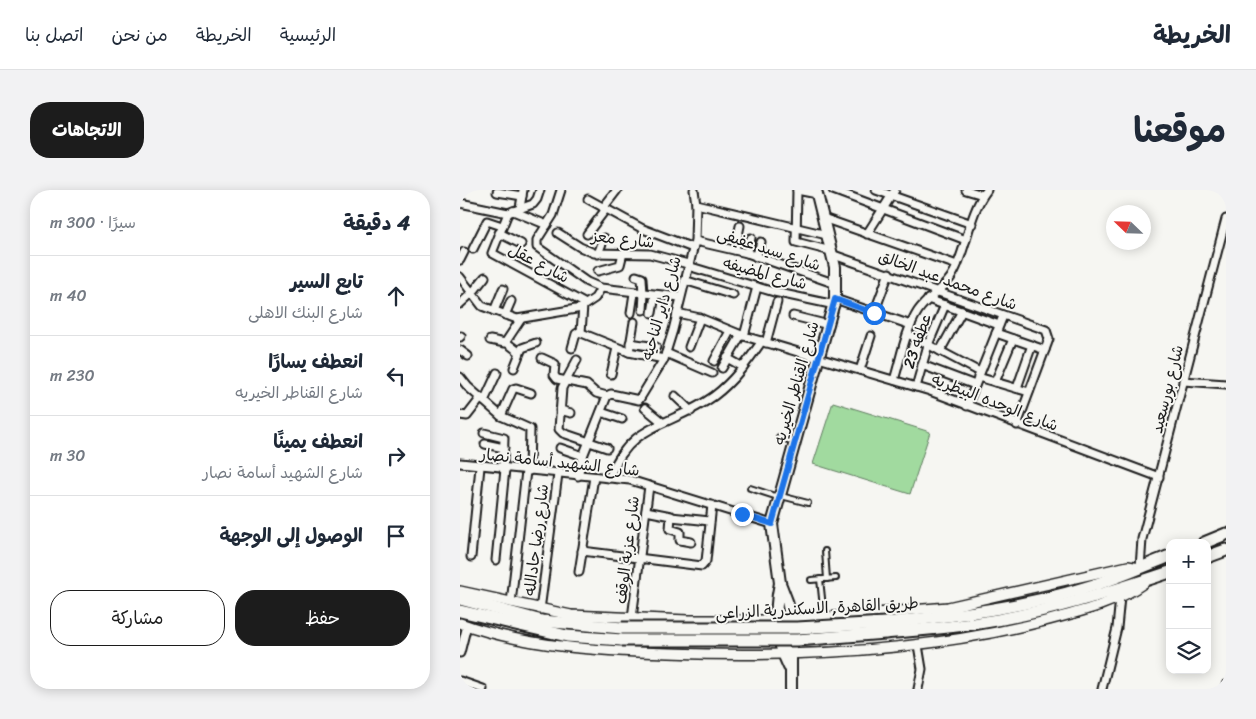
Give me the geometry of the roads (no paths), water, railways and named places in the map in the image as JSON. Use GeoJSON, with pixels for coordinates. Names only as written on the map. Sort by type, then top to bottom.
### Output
{"type":"FeatureCollection","features":[{"type":"Feature","properties":{"kind":"highway"},"geometry":{"type":"LineString","coordinates":[[1211,540],[1226,534]]}},
{"type":"Feature","properties":{"kind":"highway"},"geometry":{"type":"LineString","coordinates":[[1211,556],[1226,550]]}},
{"type":"Feature","properties":{"kind":"highway","name":"طريق القاهرة, الاسكندرية الزراعى"},"geometry":{"type":"LineString","coordinates":[[460,611],[549,633],[797,640],[885,628],[1022,603],[1083,588],[1166,558]]}},
{"type":"Feature","properties":{"kind":"highway","name":"طريق القاهرة, الاسكندرية الزراعى"},"geometry":{"type":"LineString","coordinates":[[885,628],[979,624],[1085,600],[1166,573]]}},
{"type":"Feature","properties":{"kind":"highway","name":"طريق القاهرة, الاسكندرية الزراعى"},"geometry":{"type":"LineString","coordinates":[[460,599],[542,620],[622,634]]}},
{"type":"Feature","properties":{"kind":"main road","name":"شارع القناطر الخيريه"},"geometry":{"type":"LineString","coordinates":[[787,654],[791,620],[787,601],[780,583],[772,524],[778,496],[835,302],[836,284],[831,252],[816,192]]}},
{"type":"Feature","properties":{"kind":"main road","name":"شارع القناطر الخيريه"},"geometry":{"type":"LineString","coordinates":[[780,583],[776,602],[777,621],[787,654],[792,689]]}},
{"type":"Feature","properties":{"kind":"street"},"geometry":{"type":"LineString","coordinates":[[514,211],[535,202],[540,190]]}},
{"type":"Feature","properties":{"kind":"street"},"geometry":{"type":"LineString","coordinates":[[561,190],[547,225],[536,243],[538,249],[587,282],[601,288],[680,298]]}},
{"type":"Feature","properties":{"kind":"street"},"geometry":{"type":"LineString","coordinates":[[587,234],[617,190]]}},
{"type":"Feature","properties":{"kind":"street","name":"شارع داير الناحيه"},"geometry":{"type":"LineString","coordinates":[[607,396],[611,394],[639,400],[665,356],[694,244],[696,204],[694,190]]}},
{"type":"Feature","properties":{"kind":"street"},"geometry":{"type":"LineString","coordinates":[[795,228],[797,190],[816,192]]}},
{"type":"Feature","properties":{"kind":"street"},"geometry":{"type":"LineString","coordinates":[[833,190],[966,240]]}},
{"type":"Feature","properties":{"kind":"street"},"geometry":{"type":"LineString","coordinates":[[876,190],[893,193],[972,224]]}},
{"type":"Feature","properties":{"kind":"street"},"geometry":{"type":"LineString","coordinates":[[894,380],[910,325],[928,299],[950,279],[985,193],[966,190]]}},
{"type":"Feature","properties":{"kind":"street"},"geometry":{"type":"LineString","coordinates":[[497,192],[523,193],[514,211]]}},
{"type":"Feature","properties":{"kind":"street"},"geometry":{"type":"LineString","coordinates":[[867,234],[893,193]]}},
{"type":"Feature","properties":{"kind":"street","name":"شارع سيد عفيفى"},"geometry":{"type":"LineString","coordinates":[[588,199],[643,229],[694,244],[746,253],[836,284]]}},
{"type":"Feature","properties":{"kind":"street"},"geometry":{"type":"LineString","coordinates":[[460,203],[514,211],[547,225]]}},
{"type":"Feature","properties":{"kind":"street"},"geometry":{"type":"LineString","coordinates":[[696,204],[827,235]]}},
{"type":"Feature","properties":{"kind":"street","name":"شارع عقل"},"geometry":{"type":"LineString","coordinates":[[514,211],[502,226],[492,249],[493,254],[583,306]]}},
{"type":"Feature","properties":{"kind":"street"},"geometry":{"type":"LineString","coordinates":[[823,218],[957,265]]}},
{"type":"Feature","properties":{"kind":"street","name":"شارع بورسعيد"},"geometry":{"type":"LineString","coordinates":[[1140,568],[1142,539],[1226,219]]}},
{"type":"Feature","properties":{"kind":"street"},"geometry":{"type":"LineString","coordinates":[[473,249],[487,220],[502,226]]}},
{"type":"Feature","properties":{"kind":"street"},"geometry":{"type":"LineString","coordinates":[[735,250],[740,226]]}},
{"type":"Feature","properties":{"kind":"street","name":"شارع محمد عبد الخالق"},"geometry":{"type":"LineString","coordinates":[[795,228],[798,244],[831,252],[939,291],[953,299],[1043,329],[1048,333],[1049,339],[1045,350]]}},
{"type":"Feature","properties":{"kind":"street"},"geometry":{"type":"LineString","coordinates":[[499,233],[521,244]]}},
{"type":"Feature","properties":{"kind":"street","name":"شارع معز"},"geometry":{"type":"LineString","coordinates":[[558,233],[580,247],[598,254],[650,254],[688,265]]}},
{"type":"Feature","properties":{"kind":"street"},"geometry":{"type":"LineString","coordinates":[[598,254],[604,238]]}},
{"type":"Feature","properties":{"kind":"street"},"geometry":{"type":"LineString","coordinates":[[746,253],[750,238]]}},
{"type":"Feature","properties":{"kind":"street"},"geometry":{"type":"LineString","coordinates":[[756,257],[761,242]]}},
{"type":"Feature","properties":{"kind":"street"},"geometry":{"type":"LineString","coordinates":[[460,260],[464,252]]}},
{"type":"Feature","properties":{"kind":"street"},"geometry":{"type":"LineString","coordinates":[[598,271],[620,265],[623,253]]}},
{"type":"Feature","properties":{"kind":"street","name":"شارع المضيفه"},"geometry":{"type":"LineString","coordinates":[[688,265],[757,287],[835,302],[910,325]]}},
{"type":"Feature","properties":{"kind":"street"},"geometry":{"type":"LineString","coordinates":[[874,313],[888,273]]}},
{"type":"Feature","properties":{"kind":"street"},"geometry":{"type":"LineString","coordinates":[[636,276],[642,278],[643,310]]}},
{"type":"Feature","properties":{"kind":"street"},"geometry":{"type":"LineString","coordinates":[[460,304],[485,277]]}},
{"type":"Feature","properties":{"kind":"street"},"geometry":{"type":"LineString","coordinates":[[460,278],[473,292],[482,306],[521,319],[583,306],[595,298],[601,288]]}},
{"type":"Feature","properties":{"kind":"street"},"geometry":{"type":"LineString","coordinates":[[684,280],[733,294]]}},
{"type":"Feature","properties":{"kind":"street"},"geometry":{"type":"LineString","coordinates":[[722,368],[742,336],[757,287]]}},
{"type":"Feature","properties":{"kind":"street"},"geometry":{"type":"LineString","coordinates":[[494,311],[503,289]]}},
{"type":"Feature","properties":{"kind":"street"},"geometry":{"type":"LineString","coordinates":[[631,313],[634,293]]}},
{"type":"Feature","properties":{"kind":"street"},"geometry":{"type":"LineString","coordinates":[[652,313],[655,295]]}},
{"type":"Feature","properties":{"kind":"street"},"geometry":{"type":"LineString","coordinates":[[928,299],[999,325]]}},
{"type":"Feature","properties":{"kind":"street"},"geometry":{"type":"LineString","coordinates":[[505,315],[511,301]]}},
{"type":"Feature","properties":{"kind":"street"},"geometry":{"type":"LineString","coordinates":[[610,478],[618,460],[629,444],[650,428],[691,411],[715,395],[743,367],[764,342],[777,302]]}},
{"type":"Feature","properties":{"kind":"street","name":"عطفه 23"},"geometry":{"type":"LineString","coordinates":[[916,387],[928,345],[945,305]]}},
{"type":"Feature","properties":{"kind":"street"},"geometry":{"type":"LineString","coordinates":[[581,332],[583,306]]}},
{"type":"Feature","properties":{"kind":"street"},"geometry":{"type":"LineString","coordinates":[[940,351],[962,311]]}},
{"type":"Feature","properties":{"kind":"street","name":"شارع الوحده البيطريه"},"geometry":{"type":"LineString","coordinates":[[677,313],[700,318],[742,336],[916,387],[1159,477]]}},
{"type":"Feature","properties":{"kind":"street"},"geometry":{"type":"LineString","coordinates":[[793,316],[829,325]]}},
{"type":"Feature","properties":{"kind":"street"},"geometry":{"type":"LineString","coordinates":[[967,406],[1003,316]]}},
{"type":"Feature","properties":{"kind":"street"},"geometry":{"type":"LineString","coordinates":[[689,347],[700,318]]}},
{"type":"Feature","properties":{"kind":"street"},"geometry":{"type":"LineString","coordinates":[[506,342],[521,319]]}},
{"type":"Feature","properties":{"kind":"street"},"geometry":{"type":"LineString","coordinates":[[628,352],[634,322]]}},
{"type":"Feature","properties":{"kind":"street"},"geometry":{"type":"LineString","coordinates":[[714,361],[730,330]]}},
{"type":"Feature","properties":{"kind":"street"},"geometry":{"type":"LineString","coordinates":[[572,348],[576,333],[581,332],[628,352],[665,356],[712,373]]}},
{"type":"Feature","properties":{"kind":"street"},"geometry":{"type":"LineString","coordinates":[[996,333],[1045,350],[1017,425]]}},
{"type":"Feature","properties":{"kind":"street"},"geometry":{"type":"LineString","coordinates":[[908,334],[995,382],[1029,392]]}},
{"type":"Feature","properties":{"kind":"street"},"geometry":{"type":"LineString","coordinates":[[860,370],[871,336]]}},
{"type":"Feature","properties":{"kind":"street"},"geometry":{"type":"LineString","coordinates":[[995,382],[1013,339]]}},
{"type":"Feature","properties":{"kind":"street"},"geometry":{"type":"LineString","coordinates":[[490,340],[500,343],[506,342],[519,352]]}},
{"type":"Feature","properties":{"kind":"street"},"geometry":{"type":"LineString","coordinates":[[514,368],[519,352],[526,345],[536,343]]}},
{"type":"Feature","properties":{"kind":"street"},"geometry":{"type":"LineString","coordinates":[[630,343],[656,347]]}},
{"type":"Feature","properties":{"kind":"street"},"geometry":{"type":"LineString","coordinates":[[1017,388],[1032,345]]}},
{"type":"Feature","properties":{"kind":"street"},"geometry":{"type":"LineString","coordinates":[[612,374],[618,348]]}},
{"type":"Feature","properties":{"kind":"street"},"geometry":{"type":"LineString","coordinates":[[460,350],[468,356]]}},
{"type":"Feature","properties":{"kind":"street"},"geometry":{"type":"LineString","coordinates":[[542,358],[555,364],[556,378],[587,385],[596,392],[607,396],[583,456],[578,476]]}},
{"type":"Feature","properties":{"kind":"street"},"geometry":{"type":"LineString","coordinates":[[727,358],[743,367]]}},
{"type":"Feature","properties":{"kind":"street"},"geometry":{"type":"LineString","coordinates":[[577,360],[562,388],[558,426],[561,432],[607,448]]}},
{"type":"Feature","properties":{"kind":"street"},"geometry":{"type":"LineString","coordinates":[[922,365],[975,385]]}},
{"type":"Feature","properties":{"kind":"street"},"geometry":{"type":"LineString","coordinates":[[460,424],[462,416],[468,415],[483,399],[497,373]]}},
{"type":"Feature","properties":{"kind":"street"},"geometry":{"type":"LineString","coordinates":[[460,376],[466,389],[483,399],[501,416],[531,431],[511,603]]}},
{"type":"Feature","properties":{"kind":"street"},"geometry":{"type":"LineString","coordinates":[[1183,381],[1226,384]]}},
{"type":"Feature","properties":{"kind":"street"},"geometry":{"type":"LineString","coordinates":[[501,416],[514,388],[531,393]]}},
{"type":"Feature","properties":{"kind":"street"},"geometry":{"type":"LineString","coordinates":[[675,396],[691,411]]}},
{"type":"Feature","properties":{"kind":"street"},"geometry":{"type":"LineString","coordinates":[[645,408],[662,422]]}},
{"type":"Feature","properties":{"kind":"street"},"geometry":{"type":"LineString","coordinates":[[560,410],[571,413]]}},
{"type":"Feature","properties":{"kind":"street"},"geometry":{"type":"LineString","coordinates":[[601,412],[622,419]]}},
{"type":"Feature","properties":{"kind":"street"},"geometry":{"type":"LineString","coordinates":[[484,433],[502,436],[504,448],[496,560]]}},
{"type":"Feature","properties":{"kind":"street"},"geometry":{"type":"LineString","coordinates":[[485,444],[504,448]]}},
{"type":"Feature","properties":{"kind":"street"},"geometry":{"type":"LineString","coordinates":[[560,448],[583,456]]}},
{"type":"Feature","properties":{"kind":"street","name":"شارع الشهيد أسامة نصار"},"geometry":{"type":"LineString","coordinates":[[460,464],[630,480],[663,492],[772,524]]}},
{"type":"Feature","properties":{"kind":"street"},"geometry":{"type":"LineString","coordinates":[[472,557],[480,466]]}},
{"type":"Feature","properties":{"kind":"street","name":"شارع رضا جادالله"},"geometry":{"type":"LineString","coordinates":[[540,610],[558,474]]}},
{"type":"Feature","properties":{"kind":"street"},"geometry":{"type":"LineString","coordinates":[[579,572],[594,477]]}},
{"type":"Feature","properties":{"kind":"street","name":"شارع عزبة الوقف"},"geometry":{"type":"LineString","coordinates":[[632,618],[649,486]]}},
{"type":"Feature","properties":{"kind":"street"},"geometry":{"type":"LineString","coordinates":[[582,551],[704,565],[712,505]]}},
{"type":"Feature","properties":{"kind":"street"},"geometry":{"type":"LineString","coordinates":[[646,511],[672,517],[710,521]]}},
{"type":"Feature","properties":{"kind":"street"},"geometry":{"type":"LineString","coordinates":[[672,517],[670,529],[680,532],[680,540],[691,542]]}},
{"type":"Feature","properties":{"kind":"street"},"geometry":{"type":"LineString","coordinates":[[460,591],[540,610],[571,615],[777,621],[948,607],[1128,566],[1140,568]]}},
{"type":"Feature","properties":{"kind":"street"},"geometry":{"type":"LineString","coordinates":[[460,653],[463,624],[536,642],[596,650],[714,655],[787,654],[918,645],[1005,631],[1072,614],[1120,597],[1152,578]]}},
{"type":"Feature","properties":{"kind":"street"},"geometry":{"type":"LineString","coordinates":[[1102,689],[1118,628],[1120,597]]}},
{"type":"Feature","properties":{"kind":"street"},"geometry":{"type":"LineString","coordinates":[[918,645],[922,669],[918,689]]}},
{"type":"Feature","properties":{"kind":"street"},"geometry":{"type":"LineString","coordinates":[[460,680],[483,689]]}},
{"type":"Feature","properties":{"kind":"street"},"geometry":{"type":"LineString","coordinates":[[1225,689],[1226,685]]}},
{"type":"Feature","properties":{"kind":"lane"},"geometry":{"type":"LineString","coordinates":[[779,437],[794,442]]}},
{"type":"Feature","properties":{"kind":"lane"},"geometry":{"type":"LineString","coordinates":[[750,488],[808,503]]}},
{"type":"Feature","properties":{"kind":"lane"},"geometry":{"type":"LineString","coordinates":[[825,552],[827,579]]}},
{"type":"Feature","properties":{"kind":"lane"},"geometry":{"type":"LineString","coordinates":[[811,580],[836,578]]}},
{"type":"Feature","properties":{"kind":"lane"},"geometry":{"type":"LineString","coordinates":[[820,579],[824,618]]}}]}
